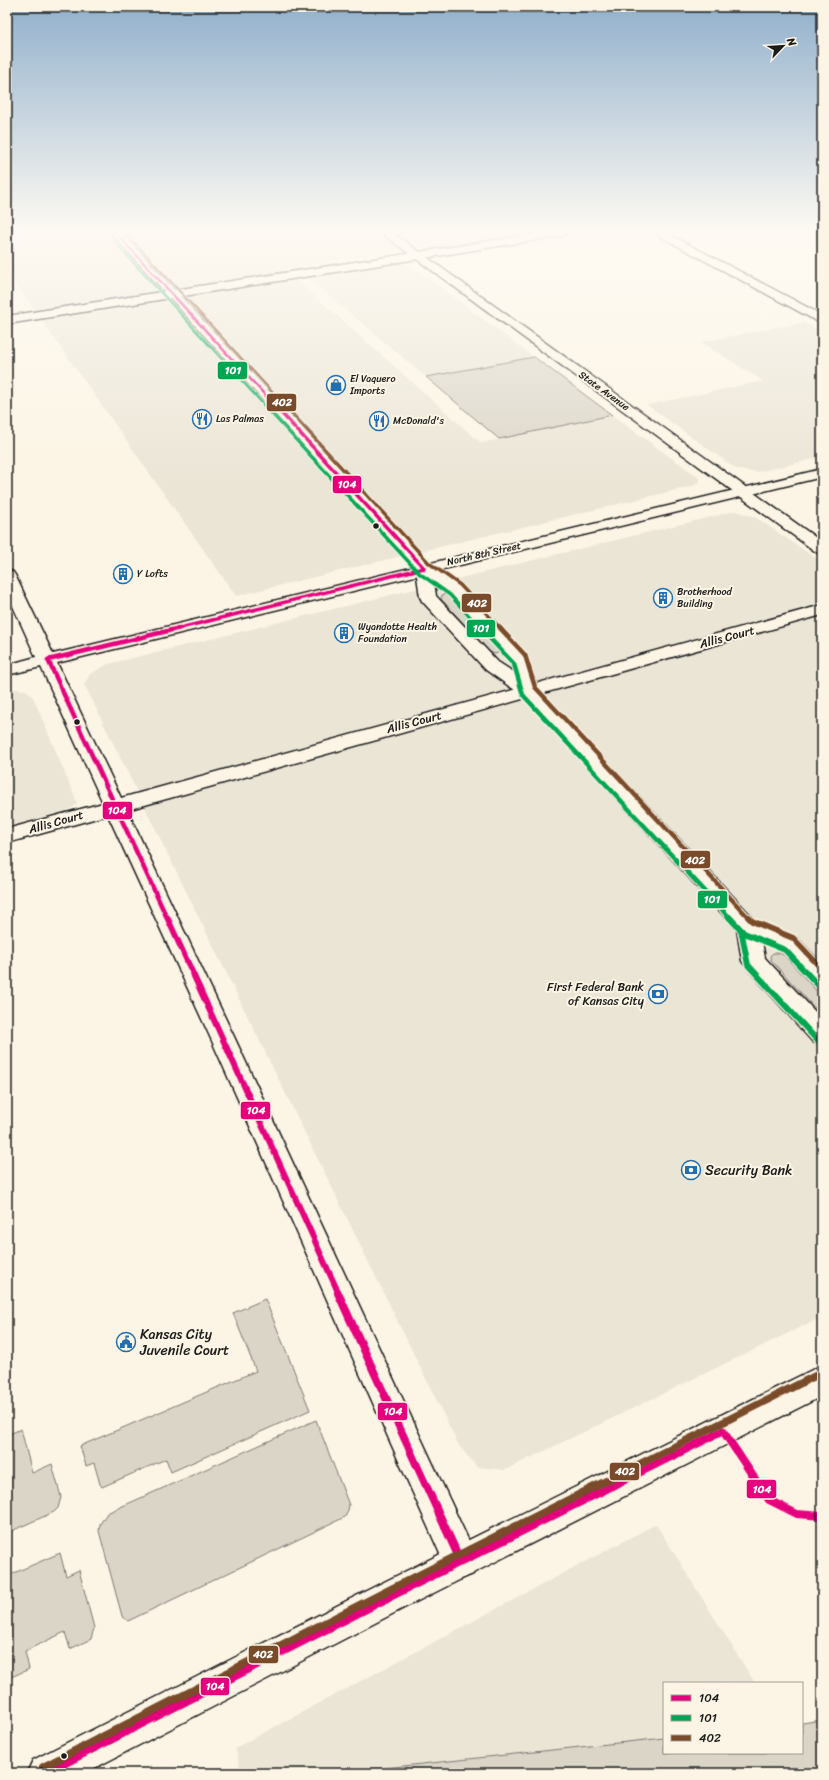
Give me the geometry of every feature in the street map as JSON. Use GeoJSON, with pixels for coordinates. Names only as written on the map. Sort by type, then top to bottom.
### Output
{"type":"FeatureCollection","features":[{"type":"Feature","properties":{"kind":"street"},"geometry":{"type":"LineString","coordinates":[[7,320],[31,316]]}},
{"type":"Feature","properties":{"kind":"street"},"geometry":{"type":"LineString","coordinates":[[192,316],[424,568],[454,590],[520,660],[529,691]]}},
{"type":"Feature","properties":{"kind":"street","name":"State Avenue"},"geometry":{"type":"LineString","coordinates":[[500,316],[822,549]]}},
{"type":"Feature","properties":{"kind":"street","name":"North 8th Street"},"geometry":{"type":"LineString","coordinates":[[7,670],[822,473]]}},
{"type":"Feature","properties":{"kind":"street"},"geometry":{"type":"LineString","coordinates":[[424,568],[428,597],[492,666],[529,691],[748,927],[788,944],[822,980]]}},
{"type":"Feature","properties":{"kind":"street"},"geometry":{"type":"LineString","coordinates":[[7,575],[48,660],[224,1041],[461,1562]]}},
{"type":"Feature","properties":{"kind":"street","name":"Allis Court"},"geometry":{"type":"LineString","coordinates":[[7,836],[114,805],[822,610]]}},
{"type":"Feature","properties":{"kind":"street"},"geometry":{"type":"LineString","coordinates":[[748,927],[754,961],[822,1035]]}},
{"type":"Feature","properties":{"kind":"street"},"geometry":{"type":"LineString","coordinates":[[46,1773],[822,1380]]}},
{"type":"Feature","properties":{"kind":"shaded area"},"geometry":{"type":"Polygon","coordinates":[[[39,316],[337,316],[481,443],[612,415],[698,477],[700,481],[693,486],[236,596],[39,316]]]}},
{"type":"Feature","properties":{"kind":"shaded area"},"geometry":{"type":"Polygon","coordinates":[[[353,316],[479,316],[534,357],[426,377],[353,316]]]}},
{"type":"Feature","properties":{"kind":"shaded area"},"geometry":{"type":"Polygon","coordinates":[[[804,322],[822,332],[822,457],[758,472],[744,471],[735,468],[647,405],[763,381],[701,342],[804,322]]]}},
{"type":"Feature","properties":{"kind":"shaded area"},"geometry":{"type":"Polygon","coordinates":[[[534,357],[612,415],[499,439],[426,377],[534,357]]]}},
{"type":"Feature","properties":{"kind":"shaded area"},"geometry":{"type":"Polygon","coordinates":[[[735,511],[755,517],[822,561],[822,1317],[505,1470],[477,1467],[459,1446],[84,684],[90,674],[108,664],[735,511]]]}},
{"type":"Feature","properties":{"kind":"shaded area"},"geometry":{"type":"Polygon","coordinates":[[[446,594],[451,596],[500,650],[500,652],[495,654],[490,652],[441,599],[442,595],[446,594]]]}},
{"type":"Feature","properties":{"kind":"shaded area"},"geometry":{"type":"Polygon","coordinates":[[[7,690],[26,690],[33,697],[77,802],[76,805],[66,811],[7,827],[7,690]]]}},
{"type":"Feature","properties":{"kind":"shaded area"},"geometry":{"type":"Polygon","coordinates":[[[773,953],[784,955],[822,997],[822,1016],[771,960],[770,956],[773,953]]]}},
{"type":"Feature","properties":{"kind":"shaded area"},"geometry":{"type":"Polygon","coordinates":[[[265,1299],[310,1410],[171,1472],[166,1459],[102,1487],[94,1463],[86,1466],[80,1446],[256,1371],[233,1313],[265,1299]]]}},
{"type":"Feature","properties":{"kind":"shaded area"},"geometry":{"type":"Polygon","coordinates":[[[316,1420],[349,1505],[345,1517],[128,1621],[122,1616],[99,1531],[100,1524],[107,1513],[316,1420]]]}},
{"type":"Feature","properties":{"kind":"shaded area"},"geometry":{"type":"Polygon","coordinates":[[[21,1429],[32,1473],[52,1464],[61,1497],[58,1508],[54,1512],[7,1533],[7,1435],[21,1429]]]}},
{"type":"Feature","properties":{"kind":"shaded area"},"geometry":{"type":"Polygon","coordinates":[[[656,1524],[754,1682],[663,1682],[663,1738],[338,1773],[242,1773],[235,1748],[656,1524]]]}},
{"type":"Feature","properties":{"kind":"shaded area"},"geometry":{"type":"Polygon","coordinates":[[[60,1553],[66,1576],[79,1570],[94,1628],[91,1639],[70,1649],[65,1632],[25,1651],[29,1669],[7,1679],[7,1576],[60,1553]]]}},
{"type":"Feature","properties":{"kind":"shaded area"},"geometry":{"type":"Polygon","coordinates":[[[822,1720],[822,1773],[338,1773],[663,1738],[663,1754],[803,1754],[803,1723],[822,1720]]]}},
{"type":"Feature","properties":{"kind":"transit line","name":"101"},"geometry":{"type":"LineString","coordinates":[[183,316],[419,573],[450,595],[514,664],[523,695],[741,930],[748,965],[817,1040]]}},
{"type":"Feature","properties":{"kind":"transit line","name":"104"},"geometry":{"type":"LineString","coordinates":[[192,316],[424,568]]}},
{"type":"Feature","properties":{"kind":"transit line","name":"402"},"geometry":{"type":"LineString","coordinates":[[202,316],[429,563],[460,585],[525,655],[535,687],[752,921],[793,938],[822,969]]}},
{"type":"Feature","properties":{"kind":"transit line","name":"104"},"geometry":{"type":"LineString","coordinates":[[48,660],[424,568]]}},
{"type":"Feature","properties":{"kind":"transit line","name":"104"},"geometry":{"type":"LineString","coordinates":[[48,660],[224,1041],[461,1562]]}},
{"type":"Feature","properties":{"kind":"transit line","name":"101"},"geometry":{"type":"LineString","coordinates":[[723,911],[744,933],[785,950],[817,984]]}},
{"type":"Feature","properties":{"kind":"transit line","name":"402"},"geometry":{"type":"LineString","coordinates":[[43,1767],[385,1592],[819,1374]]}},
{"type":"Feature","properties":{"kind":"transit line","name":"104"},"geometry":{"type":"LineString","coordinates":[[723,1431],[769,1500],[797,1514],[822,1516]]}},
{"type":"Feature","properties":{"kind":"transit line","name":"104"},"geometry":{"type":"LineString","coordinates":[[46,1773],[388,1598],[723,1431]]}},
{"type":"Feature","properties":{"kind":"place","name":"El Vaquero Imports"},"geometry":{"type":"Point","coordinates":[336,385]}},
{"type":"Feature","properties":{"kind":"place","name":"Las Palmas"},"geometry":{"type":"Point","coordinates":[202,419]}},
{"type":"Feature","properties":{"kind":"place","name":"McDonald's"},"geometry":{"type":"Point","coordinates":[379,421]}},
{"type":"Feature","properties":{"kind":"place","name":"Y Lofts"},"geometry":{"type":"Point","coordinates":[123,574]}},
{"type":"Feature","properties":{"kind":"place","name":"Brotherhood Building"},"geometry":{"type":"Point","coordinates":[663,598]}},
{"type":"Feature","properties":{"kind":"place","name":"Wyandotte Health Foundation"},"geometry":{"type":"Point","coordinates":[344,633]}},
{"type":"Feature","properties":{"kind":"place","name":"First Federal Bank of Kansas City"},"geometry":{"type":"Point","coordinates":[658,994]}},
{"type":"Feature","properties":{"kind":"place","name":"Security Bank"},"geometry":{"type":"Point","coordinates":[691,1170]}},
{"type":"Feature","properties":{"kind":"place","name":"Kansas City Juvenile Court"},"geometry":{"type":"Point","coordinates":[126,1342]}}]}
